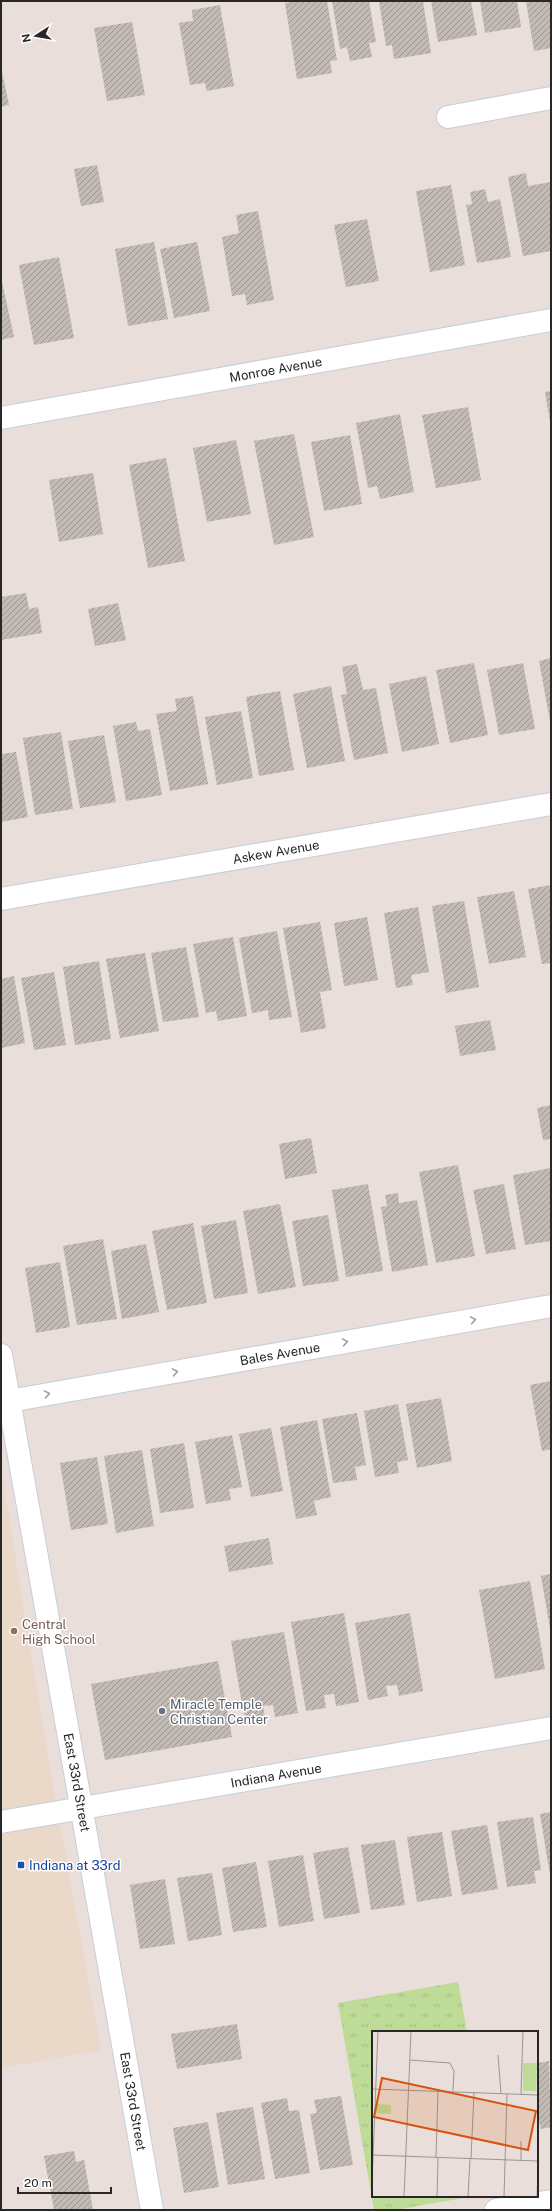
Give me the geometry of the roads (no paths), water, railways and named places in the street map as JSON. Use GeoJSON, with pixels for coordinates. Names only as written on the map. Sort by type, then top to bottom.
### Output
{"type":"FeatureCollection","features":[{"type":"Feature","properties":{"kind":"street"},"geometry":{"type":"LineString","coordinates":[[448,117],[551,98]]}},
{"type":"Feature","properties":{"kind":"street","name":"Monroe Avenue"},"geometry":{"type":"LineString","coordinates":[[1,418],[551,320]]}},
{"type":"Feature","properties":{"kind":"street","name":"Askew Avenue"},"geometry":{"type":"LineString","coordinates":[[1,899],[551,804]]}},
{"type":"Feature","properties":{"kind":"street","name":"Bales Avenue"},"geometry":{"type":"LineString","coordinates":[[9,1401],[551,1306]]}},
{"type":"Feature","properties":{"kind":"street","name":"East 33rd Street"},"geometry":{"type":"LineString","coordinates":[[1,1355],[81,1807],[114,1981],[152,2210]]}},
{"type":"Feature","properties":{"kind":"street","name":"Indiana Avenue"},"geometry":{"type":"LineString","coordinates":[[1,1822],[81,1807],[551,1728]]}},
{"type":"Feature","properties":{"kind":"street"},"geometry":{"type":"LineString","coordinates":[[496,2210],[551,2201]]}},
{"type":"Feature","properties":{"kind":"place","name":"Central High School"},"geometry":{"type":"Point","coordinates":[14,1631]}},
{"type":"Feature","properties":{"kind":"place","name":"Miracle Temple Christian Center"},"geometry":{"type":"Point","coordinates":[162,1711]}},
{"type":"Feature","properties":{"kind":"place","name":"Indiana at 33rd"},"geometry":{"type":"Point","coordinates":[21,1865]}}]}
